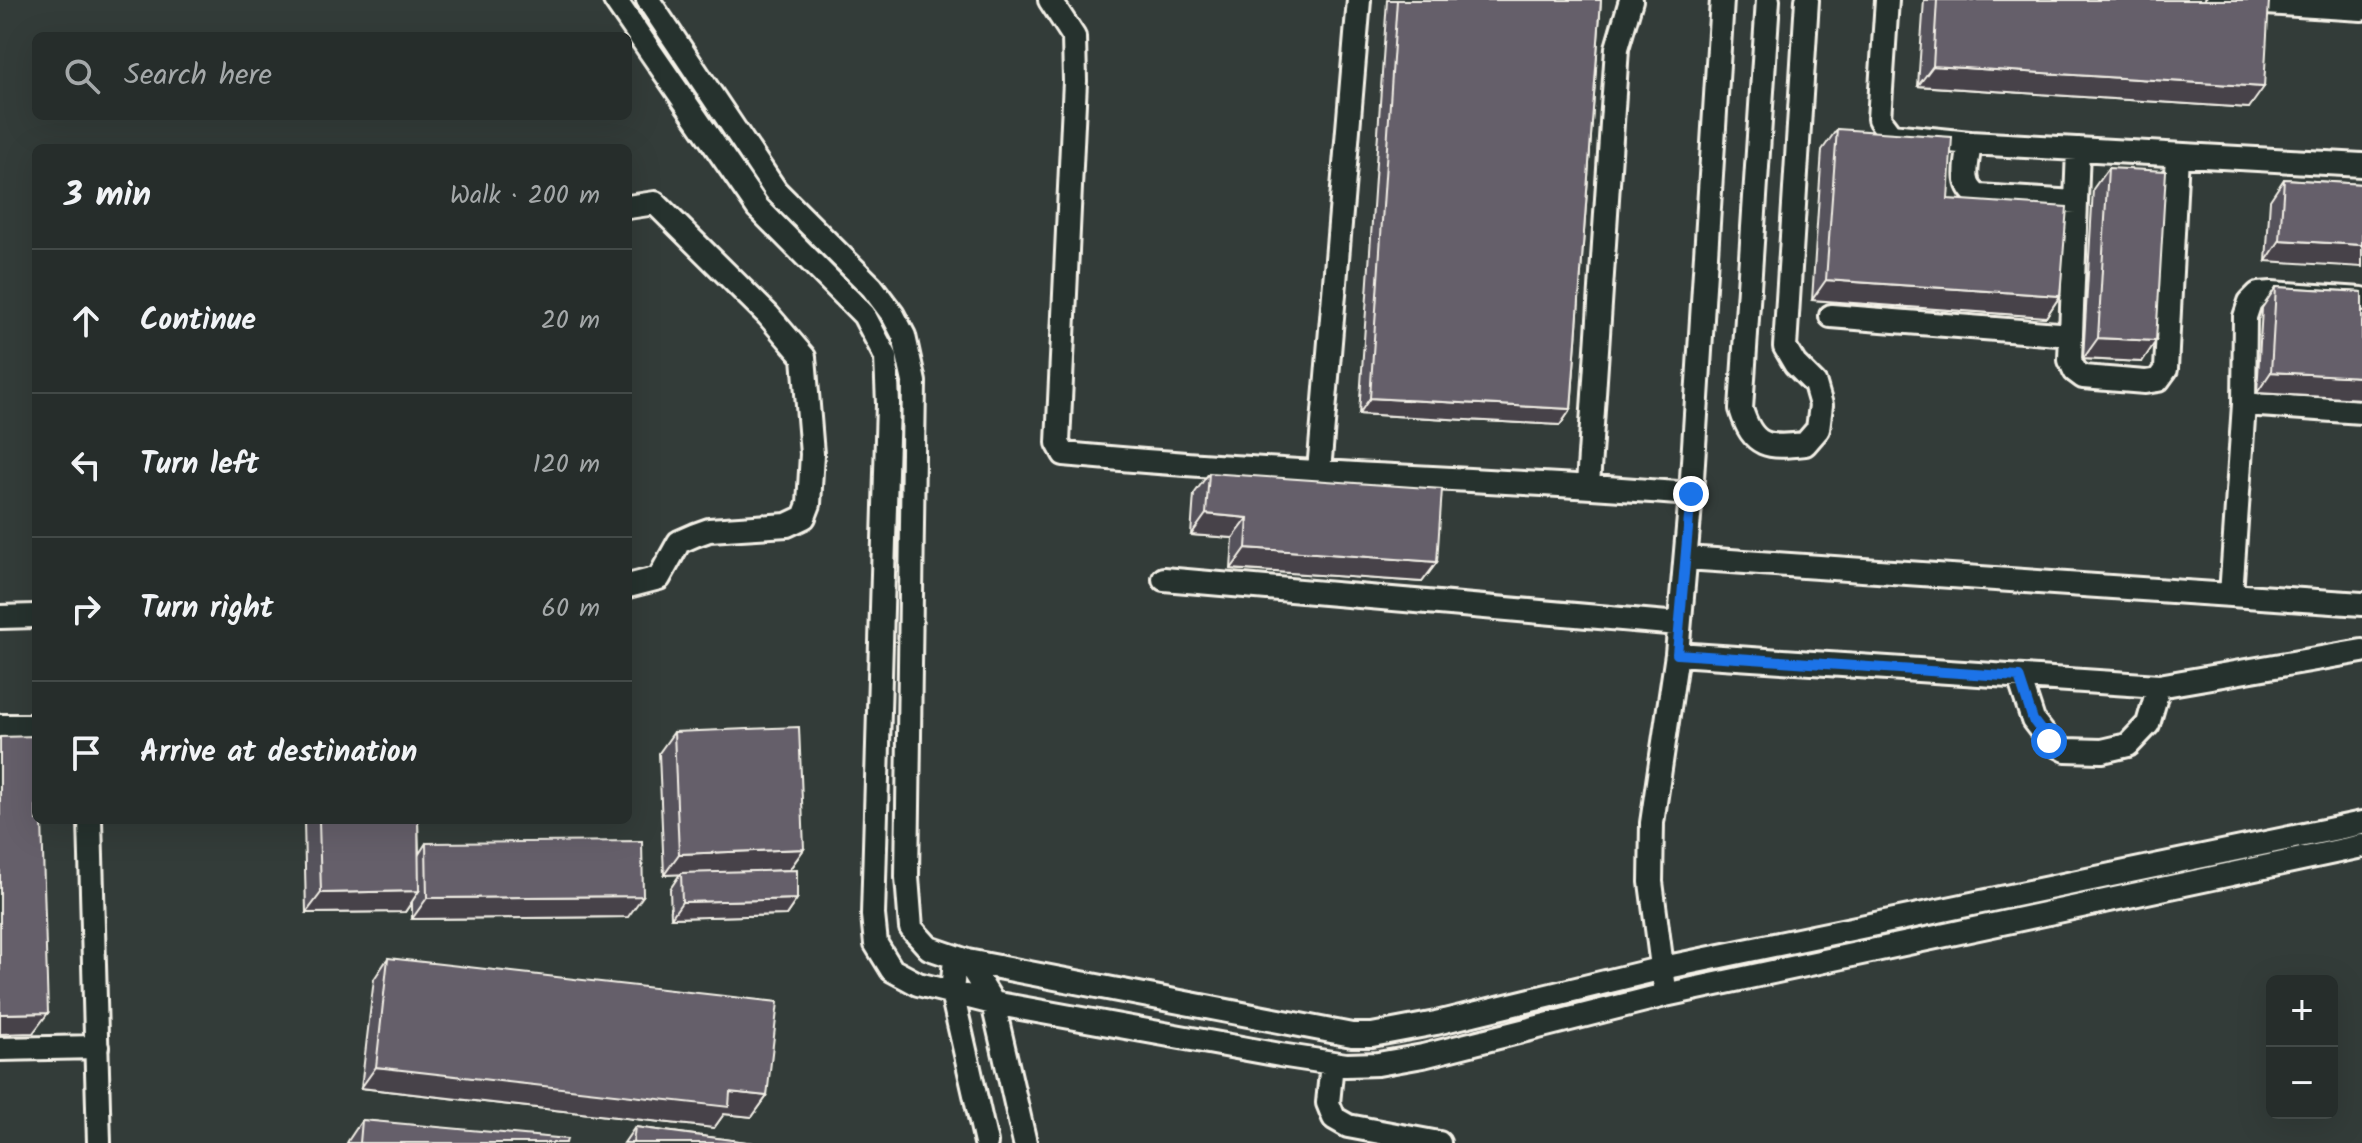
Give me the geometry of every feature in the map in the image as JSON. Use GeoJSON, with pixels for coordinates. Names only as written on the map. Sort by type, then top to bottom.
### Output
{"type":"FeatureCollection","features":[{"type":"Feature","properties":{"kind":"street"},"geometry":{"type":"LineString","coordinates":[[615,0],[758,208],[864,315],[886,357],[888,404],[873,915],[876,944],[892,970],[918,984],[993,1003],[1332,1063],[1378,1064],[1423,1056],[1665,995],[2362,846]]}},
{"type":"Feature","properties":{"kind":"street"},"geometry":{"type":"LineString","coordinates":[[648,0],[776,191],[872,287],[904,336],[914,382],[907,877],[911,928],[929,948],[961,960],[1352,1035],[1372,1035],[1436,1023],[1663,968],[2362,823]]}},
{"type":"Feature","properties":{"kind":"street"},"geometry":{"type":"LineString","coordinates":[[1050,0],[1074,37],[1075,81],[1058,443],[1064,454],[1165,464],[1588,485],[1691,494]]}},
{"type":"Feature","properties":{"kind":"street"},"geometry":{"type":"LineString","coordinates":[[1319,471],[1359,0]]}},
{"type":"Feature","properties":{"kind":"street"},"geometry":{"type":"LineString","coordinates":[[1588,485],[1617,48],[1631,0]]}},
{"type":"Feature","properties":{"kind":"street"},"geometry":{"type":"LineString","coordinates":[[1665,995],[1651,882],[1652,823],[1677,654],[1686,558],[1722,0]]}},
{"type":"Feature","properties":{"kind":"street"},"geometry":{"type":"LineString","coordinates":[[1768,0],[1741,409],[1747,429],[1760,442],[1781,446],[1805,444],[1818,429],[1821,405],[1815,384],[1795,364],[1785,347],[1807,0]]}},
{"type":"Feature","properties":{"kind":"street"},"geometry":{"type":"LineString","coordinates":[[1887,0],[1879,119],[1891,135],[1970,143],[2362,165]]}},
{"type":"Feature","properties":{"kind":"street"},"geometry":{"type":"LineString","coordinates":[[2217,0],[2362,9]]}},
{"type":"Feature","properties":{"kind":"street"},"geometry":{"type":"LineString","coordinates":[[1970,143],[1966,183],[1969,191],[1979,196],[2076,202]]}},
{"type":"Feature","properties":{"kind":"street"},"geometry":{"type":"LineString","coordinates":[[2078,149],[2070,360],[2075,371],[2083,377],[2145,382],[2158,380],[2166,369],[2177,155]]}},
{"type":"Feature","properties":{"kind":"street"},"geometry":{"type":"LineString","coordinates":[[632,206],[655,203],[768,315],[804,357],[812,454],[809,504],[804,517],[787,525],[709,530],[695,535],[679,542],[659,578],[632,585]]}},
{"type":"Feature","properties":{"kind":"street"},"geometry":{"type":"LineString","coordinates":[[2231,595],[2244,404],[2245,317],[2250,302],[2258,294],[2272,293],[2362,299]]}},
{"type":"Feature","properties":{"kind":"street"},"geometry":{"type":"LineString","coordinates":[[1831,316],[2071,335]]}},
{"type":"Feature","properties":{"kind":"street"},"geometry":{"type":"LineString","coordinates":[[2244,404],[2362,412]]}},
{"type":"Feature","properties":{"kind":"street"},"geometry":{"type":"LineString","coordinates":[[1686,558],[2362,604]]}},
{"type":"Feature","properties":{"kind":"street"},"geometry":{"type":"LineString","coordinates":[[1164,579],[1679,624]]}},
{"type":"Feature","properties":{"kind":"street"},"geometry":{"type":"LineString","coordinates":[[0,617],[32,616]]}},
{"type":"Feature","properties":{"kind":"street"},"geometry":{"type":"LineString","coordinates":[[1677,654],[2159,686],[2362,651]]}},
{"type":"Feature","properties":{"kind":"street"},"geometry":{"type":"LineString","coordinates":[[2019,677],[2033,720],[2049,741],[2066,750],[2102,751],[2128,745],[2148,724],[2159,686]]}},
{"type":"Feature","properties":{"kind":"street"},"geometry":{"type":"LineString","coordinates":[[0,726],[32,726]]}},
{"type":"Feature","properties":{"kind":"street"},"geometry":{"type":"LineString","coordinates":[[90,824],[99,1143]]}},
{"type":"Feature","properties":{"kind":"street"},"geometry":{"type":"LineString","coordinates":[[2219,854],[2221,877]]}},
{"type":"Feature","properties":{"kind":"street"},"geometry":{"type":"LineString","coordinates":[[961,960],[952,993],[986,1143]]}},
{"type":"Feature","properties":{"kind":"street"},"geometry":{"type":"LineString","coordinates":[[961,960],[993,1003],[1025,1143]]}},
{"type":"Feature","properties":{"kind":"street"},"geometry":{"type":"LineString","coordinates":[[0,1049],[97,1047]]}},
{"type":"Feature","properties":{"kind":"street"},"geometry":{"type":"LineString","coordinates":[[1332,1063],[1328,1103],[1334,1118],[1348,1126],[1439,1143]]}},
{"type":"Feature","properties":{"kind":"building"},"geometry":{"type":"Polygon","coordinates":[[[1397,0],[1601,0],[1571,409],[1370,398],[1397,0]]]}},
{"type":"Feature","properties":{"kind":"building"},"geometry":{"type":"Polygon","coordinates":[[[1937,0],[2269,0],[2264,87],[1933,66],[1937,0]]]}},
{"type":"Feature","properties":{"kind":"building"},"geometry":{"type":"Polygon","coordinates":[[[1837,129],[1952,137],[1948,199],[2067,207],[2060,296],[1826,280],[1837,129]]]}},
{"type":"Feature","properties":{"kind":"building"},"geometry":{"type":"Polygon","coordinates":[[[2108,168],[2166,171],[2156,341],[2098,338],[2108,168]]]}},
{"type":"Feature","properties":{"kind":"building"},"geometry":{"type":"Polygon","coordinates":[[[2284,179],[2362,184],[2362,245],[2280,240],[2284,179]]]}},
{"type":"Feature","properties":{"kind":"building"},"geometry":{"type":"Polygon","coordinates":[[[2276,287],[2362,292],[2362,377],[2271,372],[2276,287]]]}},
{"type":"Feature","properties":{"kind":"building"},"geometry":{"type":"Polygon","coordinates":[[[1209,473],[1442,489],[1437,562],[1246,548],[1248,518],[1206,514],[1209,473]]]}},
{"type":"Feature","properties":{"kind":"building"},"geometry":{"type":"Polygon","coordinates":[[[799,727],[804,849],[679,854],[674,732],[799,727]]]}},
{"type":"Feature","properties":{"kind":"building"},"geometry":{"type":"Polygon","coordinates":[[[32,736],[32,824],[42,824],[48,1013],[0,1014],[0,737],[32,736]]]}},
{"type":"Feature","properties":{"kind":"building"},"geometry":{"type":"Polygon","coordinates":[[[319,824],[418,824],[419,891],[321,893],[319,824]]]}},
{"type":"Feature","properties":{"kind":"building"},"geometry":{"type":"Polygon","coordinates":[[[642,841],[643,896],[427,898],[426,843],[642,841]]]}},
{"type":"Feature","properties":{"kind":"building"},"geometry":{"type":"Polygon","coordinates":[[[797,870],[797,899],[682,902],[681,873],[797,870]]]}},
{"type":"Feature","properties":{"kind":"building"},"geometry":{"type":"Polygon","coordinates":[[[388,958],[778,1002],[767,1096],[730,1092],[729,1107],[376,1067],[388,958]]]}},
{"type":"Feature","properties":{"kind":"building"},"geometry":{"type":"Polygon","coordinates":[[[362,1120],[567,1139],[566,1143],[360,1143],[362,1120]]]}},
{"type":"Feature","properties":{"kind":"building"},"geometry":{"type":"Polygon","coordinates":[[[635,1127],[754,1143],[633,1143],[635,1127]]]}},
{"type":"Feature","properties":{"kind":"route"},"geometry":{"type":"LineString","coordinates":[[1691,494],[1677,654],[2019,677],[2033,720],[2049,741]]}}]}
